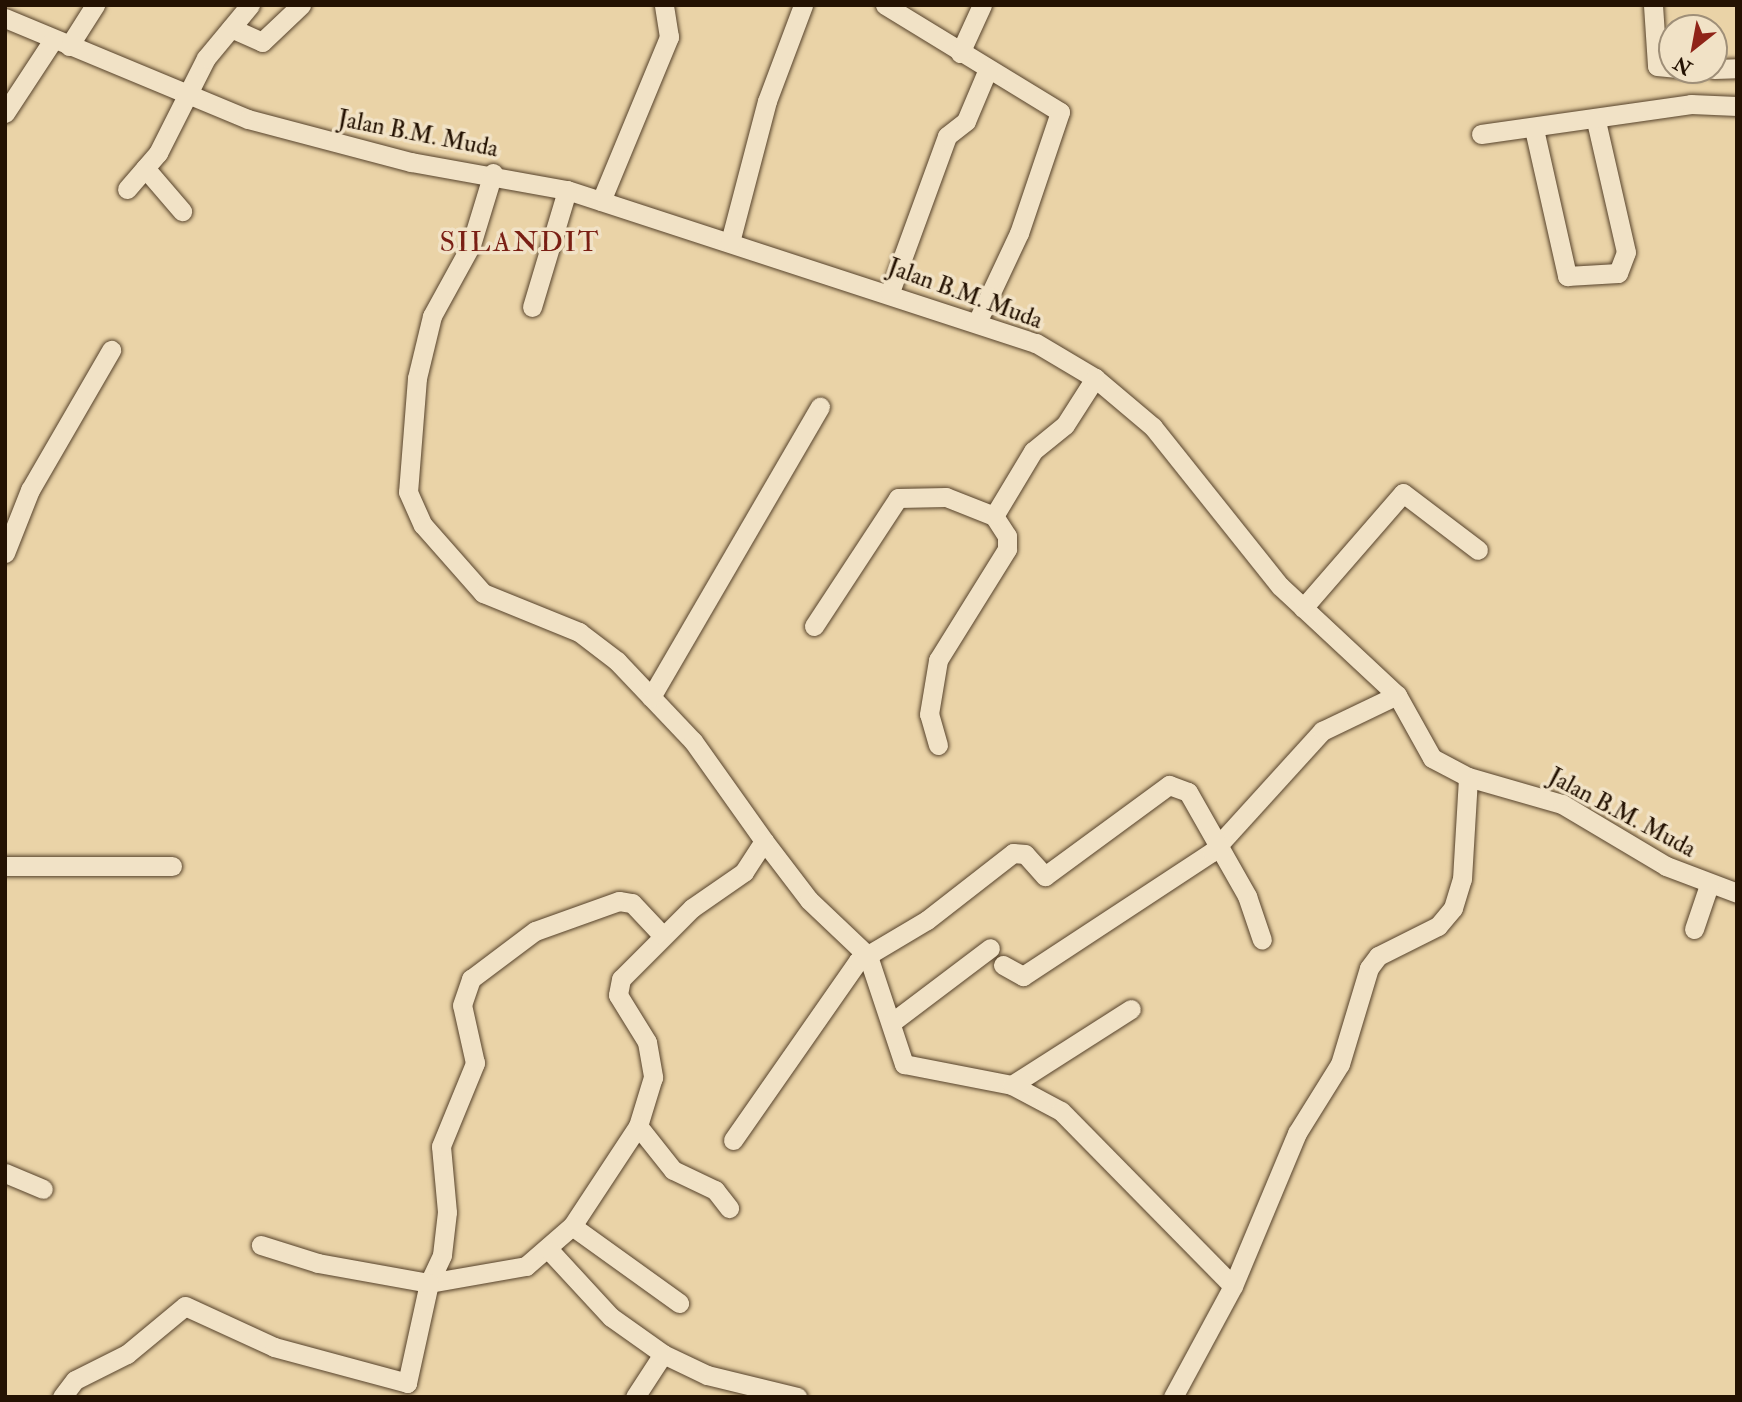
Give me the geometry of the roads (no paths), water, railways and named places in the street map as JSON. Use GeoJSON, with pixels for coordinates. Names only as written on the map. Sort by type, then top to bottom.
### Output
{"type":"FeatureCollection","features":[{"type":"Feature","properties":{"kind":"street"},"geometry":{"type":"LineString","coordinates":[[5,113],[95,5]]}},
{"type":"Feature","properties":{"kind":"street"},"geometry":{"type":"LineString","coordinates":[[127,188],[145,168],[186,93],[250,5]]}},
{"type":"Feature","properties":{"kind":"street"},"geometry":{"type":"LineString","coordinates":[[231,28],[262,43],[301,5]]}},
{"type":"Feature","properties":{"kind":"street"},"geometry":{"type":"LineString","coordinates":[[601,201],[669,37],[664,5]]}},
{"type":"Feature","properties":{"kind":"street"},"geometry":{"type":"LineString","coordinates":[[730,242],[767,101],[803,5]]}},
{"type":"Feature","properties":{"kind":"street"},"geometry":{"type":"LineString","coordinates":[[885,5],[1060,114],[1019,233],[978,320]]}},
{"type":"Feature","properties":{"kind":"street"},"geometry":{"type":"LineString","coordinates":[[960,53],[982,5]]}},
{"type":"Feature","properties":{"kind":"street"},"geometry":{"type":"LineString","coordinates":[[1653,5],[1658,66]]}},
{"type":"Feature","properties":{"kind":"street","name":"Jalan B.M. Muda"},"geometry":{"type":"LineString","coordinates":[[5,18],[186,93],[317,139],[567,190],[978,320],[1036,343],[1095,378],[1153,427],[1303,608],[1398,695],[1433,758],[1468,777],[1562,804],[1709,885],[1737,893]]}},
{"type":"Feature","properties":{"kind":"street"},"geometry":{"type":"LineString","coordinates":[[890,292],[947,136],[966,121],[988,69]]}},
{"type":"Feature","properties":{"kind":"street"},"geometry":{"type":"LineString","coordinates":[[1481,134],[1596,121],[1691,104],[1737,106]]}},
{"type":"Feature","properties":{"kind":"street"},"geometry":{"type":"LineString","coordinates":[[1534,129],[1567,275],[1618,274],[1626,252],[1596,121]]}},
{"type":"Feature","properties":{"kind":"street"},"geometry":{"type":"LineString","coordinates":[[145,168],[182,211]]}},
{"type":"Feature","properties":{"kind":"street"},"geometry":{"type":"LineString","coordinates":[[493,173],[471,245],[432,316],[417,378],[408,492],[423,525],[483,593],[579,632],[651,697],[701,751],[809,900],[868,956],[904,1064],[1012,1085],[1061,1111],[1233,1286]]}},
{"type":"Feature","properties":{"kind":"street"},"geometry":{"type":"LineString","coordinates":[[532,307],[567,190]]}},
{"type":"Feature","properties":{"kind":"street"},"geometry":{"type":"LineString","coordinates":[[5,553],[13,511],[111,350]]}},
{"type":"Feature","properties":{"kind":"street"},"geometry":{"type":"LineString","coordinates":[[994,516],[1033,451],[1065,425],[1095,378]]}},
{"type":"Feature","properties":{"kind":"street"},"geometry":{"type":"LineString","coordinates":[[651,697],[820,407]]}},
{"type":"Feature","properties":{"kind":"street"},"geometry":{"type":"LineString","coordinates":[[1303,608],[1403,493],[1478,550]]}},
{"type":"Feature","properties":{"kind":"street"},"geometry":{"type":"LineString","coordinates":[[814,626],[898,498],[946,497],[994,516],[1007,536],[1007,549],[938,660],[929,714],[938,745]]}},
{"type":"Feature","properties":{"kind":"street"},"geometry":{"type":"LineString","coordinates":[[1003,965],[1023,976],[1217,848],[1322,731],[1398,695]]}},
{"type":"Feature","properties":{"kind":"street"},"geometry":{"type":"LineString","coordinates":[[1173,1397],[1233,1286],[1297,1133],[1340,1064],[1369,968],[1378,956],[1438,926],[1453,908],[1462,879],[1468,777]]}},
{"type":"Feature","properties":{"kind":"street"},"geometry":{"type":"LineString","coordinates":[[733,1140],[850,968],[1013,853],[1025,854],[1045,876],[1169,785],[1188,792],[1217,848],[1247,896],[1262,940]]}},
{"type":"Feature","properties":{"kind":"street"},"geometry":{"type":"LineString","coordinates":[[261,1245],[318,1263],[429,1283],[526,1266],[550,1251],[572,1226],[638,1126],[654,1057],[620,1003],[618,987],[662,935],[744,872],[764,841]]}},
{"type":"Feature","properties":{"kind":"street"},"geometry":{"type":"LineString","coordinates":[[5,866],[172,866]]}},
{"type":"Feature","properties":{"kind":"street"},"geometry":{"type":"LineString","coordinates":[[1694,929],[1709,885]]}},
{"type":"Feature","properties":{"kind":"street"},"geometry":{"type":"LineString","coordinates":[[62,1397],[75,1381],[127,1354],[185,1306],[274,1347],[407,1382],[429,1283],[442,1255],[447,1212],[440,1157],[475,1063],[462,1004],[471,979],[535,931],[619,901],[632,903],[662,935]]}},
{"type":"Feature","properties":{"kind":"street"},"geometry":{"type":"LineString","coordinates":[[891,1023],[990,948]]}},
{"type":"Feature","properties":{"kind":"street"},"geometry":{"type":"LineString","coordinates":[[1012,1085],[1131,1009]]}},
{"type":"Feature","properties":{"kind":"street"},"geometry":{"type":"LineString","coordinates":[[638,1126],[673,1170],[715,1189],[729,1208]]}},
{"type":"Feature","properties":{"kind":"street"},"geometry":{"type":"LineString","coordinates":[[5,1173],[43,1189]]}},
{"type":"Feature","properties":{"kind":"street"},"geometry":{"type":"LineString","coordinates":[[572,1226],[679,1303]]}},
{"type":"Feature","properties":{"kind":"street"},"geometry":{"type":"LineString","coordinates":[[550,1251],[611,1317],[663,1354],[707,1375],[797,1397]]}},
{"type":"Feature","properties":{"kind":"street"},"geometry":{"type":"LineString","coordinates":[[635,1397],[663,1354]]}},
{"type":"Feature","properties":{"kind":"district","name":"SILANDIT"},"geometry":{"type":"Point","coordinates":[520,243]}}]}
